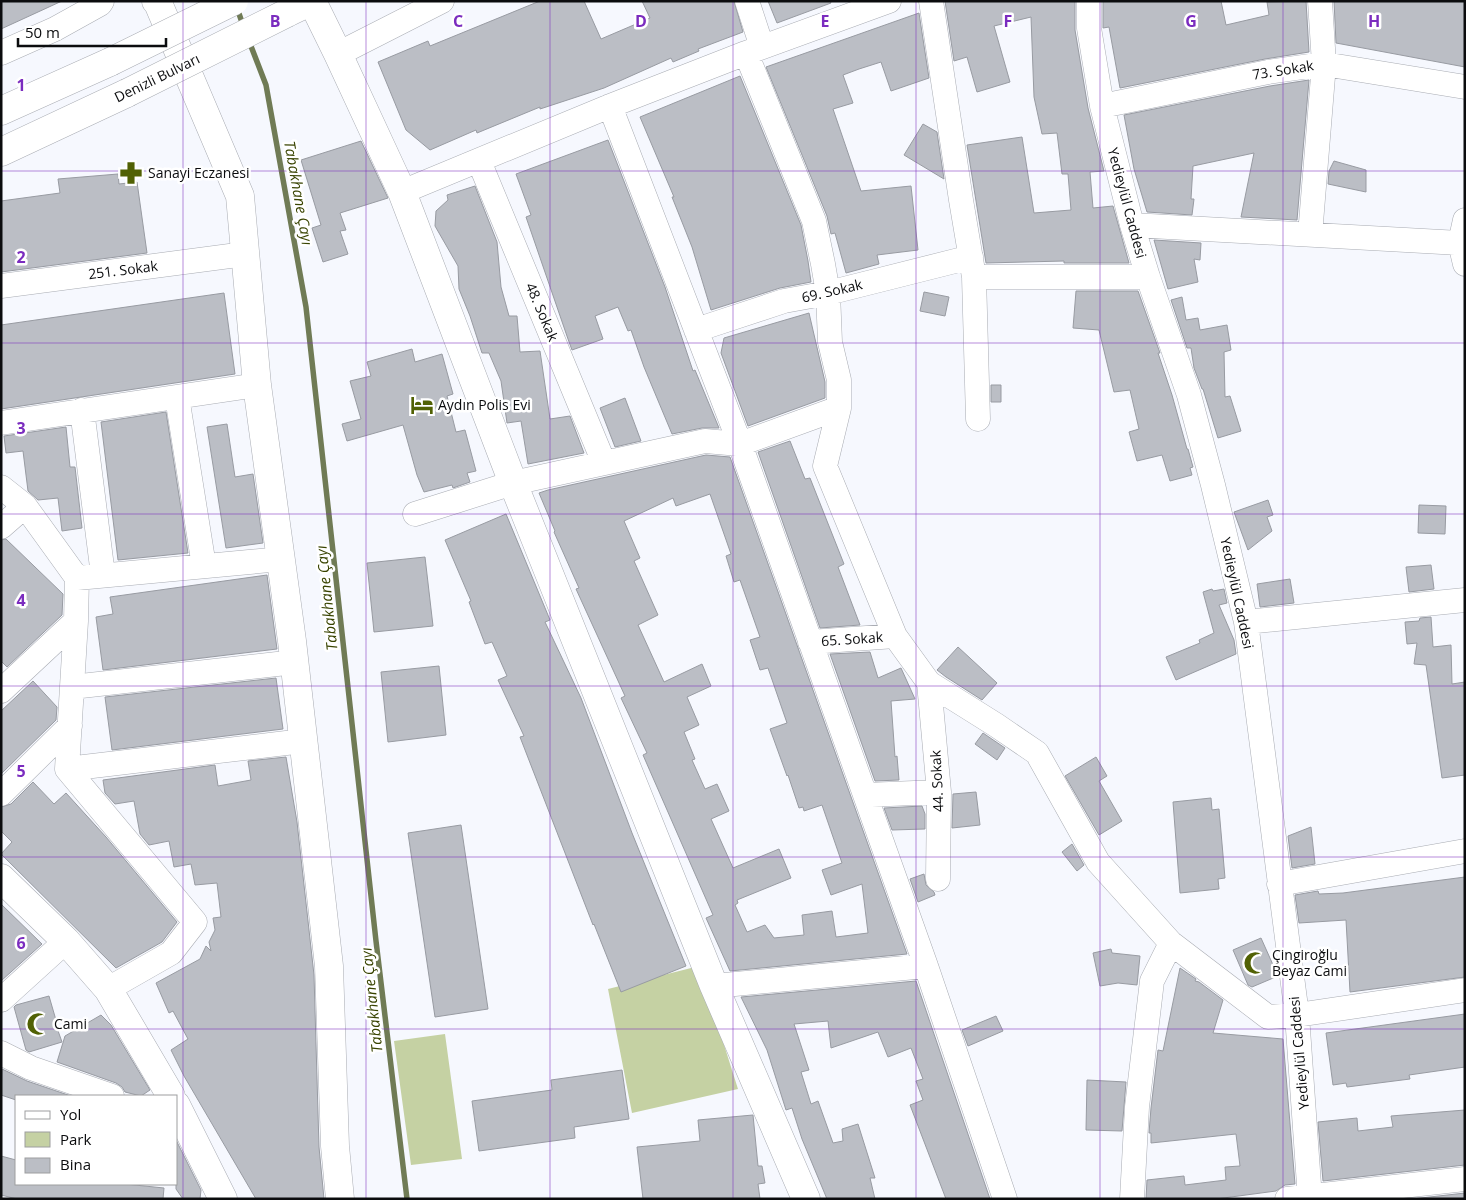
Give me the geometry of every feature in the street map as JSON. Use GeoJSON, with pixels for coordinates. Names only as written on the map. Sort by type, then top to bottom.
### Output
{"type":"FeatureCollection","features":[{"type":"Feature","properties":{"kind":"main road"},"geometry":{"type":"LineString","coordinates":[[156,1],[240,196],[258,384],[295,662],[329,966],[335,1146],[340,1199]]}},
{"type":"Feature","properties":{"kind":"main road"},"geometry":{"type":"LineString","coordinates":[[1,111],[110,62],[234,1]]}},
{"type":"Feature","properties":{"kind":"main road"},"geometry":{"type":"LineString","coordinates":[[312,1],[402,192],[513,483],[714,986],[806,1199]]}},
{"type":"Feature","properties":{"kind":"main road","name":"Denizli Bulvarı"},"geometry":{"type":"LineString","coordinates":[[1,152],[127,93],[312,1]]}},
{"type":"Feature","properties":{"kind":"main road"},"geometry":{"type":"LineString","coordinates":[[1,878],[66,941],[108,989],[171,1095]]}},
{"type":"Feature","properties":{"kind":"main road"},"geometry":{"type":"LineString","coordinates":[[178,1108],[223,1199]]}},
{"type":"Feature","properties":{"kind":"street"},"geometry":{"type":"LineString","coordinates":[[1,52],[55,29],[100,4],[102,1]]}},
{"type":"Feature","properties":{"kind":"street"},"geometry":{"type":"LineString","coordinates":[[338,54],[442,1]]}},
{"type":"Feature","properties":{"kind":"street"},"geometry":{"type":"LineString","coordinates":[[747,1],[754,50],[814,221],[828,293],[830,342],[840,380],[839,408],[825,466],[895,636],[929,683],[996,725],[1036,753],[1098,862],[1171,943],[1268,1017],[1297,1015],[1465,990]]}},
{"type":"Feature","properties":{"kind":"street"},"geometry":{"type":"LineString","coordinates":[[402,192],[610,106],[754,50],[889,1]]}},
{"type":"Feature","properties":{"kind":"street"},"geometry":{"type":"LineString","coordinates":[[931,1],[973,267],[978,419]]}},
{"type":"Feature","properties":{"kind":"street","name":"Yedieylül Caddesi"},"geometry":{"type":"LineString","coordinates":[[1090,1],[1089,28],[1102,106],[1132,225],[1189,395],[1246,622],[1297,1015],[1302,1198]]}},
{"type":"Feature","properties":{"kind":"street"},"geometry":{"type":"LineString","coordinates":[[1310,235],[1324,64],[1320,1]]}},
{"type":"Feature","properties":{"kind":"street","name":"73. Sokak"},"geometry":{"type":"LineString","coordinates":[[1102,106],[1268,72],[1324,64],[1465,87]]}},
{"type":"Feature","properties":{"kind":"street"},"geometry":{"type":"LineString","coordinates":[[610,106],[740,444],[866,795],[1005,1199]]}},
{"type":"Feature","properties":{"kind":"street","name":"48. Sokak"},"geometry":{"type":"LineString","coordinates":[[479,160],[604,464]]}},
{"type":"Feature","properties":{"kind":"street"},"geometry":{"type":"LineString","coordinates":[[1132,225],[1310,235],[1462,253],[1465,220]]}},
{"type":"Feature","properties":{"kind":"street","name":"251. Sokak"},"geometry":{"type":"LineString","coordinates":[[1,286],[245,254]]}},
{"type":"Feature","properties":{"kind":"street","name":"69. Sokak"},"geometry":{"type":"LineString","coordinates":[[696,330],[784,301],[973,267],[1148,277]]}},
{"type":"Feature","properties":{"kind":"street"},"geometry":{"type":"LineString","coordinates":[[1,423],[258,384]]}},
{"type":"Feature","properties":{"kind":"street"},"geometry":{"type":"LineString","coordinates":[[177,397],[204,566]]}},
{"type":"Feature","properties":{"kind":"street"},"geometry":{"type":"LineString","coordinates":[[416,514],[513,483],[704,441],[740,444],[839,408]]}},
{"type":"Feature","properties":{"kind":"street"},"geometry":{"type":"LineString","coordinates":[[82,410],[102,576]]}},
{"type":"Feature","properties":{"kind":"street"},"geometry":{"type":"LineString","coordinates":[[1,487],[25,506],[77,578],[68,769],[195,922],[171,953],[108,989]]}},
{"type":"Feature","properties":{"kind":"street"},"geometry":{"type":"LineString","coordinates":[[1,527],[25,506]]}},
{"type":"Feature","properties":{"kind":"street"},"geometry":{"type":"LineString","coordinates":[[77,578],[281,559]]}},
{"type":"Feature","properties":{"kind":"street"},"geometry":{"type":"LineString","coordinates":[[1246,622],[1465,600]]}},
{"type":"Feature","properties":{"kind":"street"},"geometry":{"type":"LineString","coordinates":[[1,691],[76,622]]}},
{"type":"Feature","properties":{"kind":"street","name":"65. Sokak"},"geometry":{"type":"LineString","coordinates":[[810,642],[895,636]]}},
{"type":"Feature","properties":{"kind":"street"},"geometry":{"type":"LineString","coordinates":[[72,687],[295,662]]}},
{"type":"Feature","properties":{"kind":"street","name":"44. Sokak"},"geometry":{"type":"LineString","coordinates":[[929,683],[939,792],[938,879]]}},
{"type":"Feature","properties":{"kind":"street"},"geometry":{"type":"LineString","coordinates":[[1,794],[70,726]]}},
{"type":"Feature","properties":{"kind":"street"},"geometry":{"type":"LineString","coordinates":[[68,769],[304,741]]}},
{"type":"Feature","properties":{"kind":"street"},"geometry":{"type":"LineString","coordinates":[[866,795],[939,792]]}},
{"type":"Feature","properties":{"kind":"street"},"geometry":{"type":"LineString","coordinates":[[1279,884],[1465,851]]}},
{"type":"Feature","properties":{"kind":"street"},"geometry":{"type":"LineString","coordinates":[[1,1000],[66,941]]}},
{"type":"Feature","properties":{"kind":"street"},"geometry":{"type":"LineString","coordinates":[[1132,1199],[1137,1107],[1152,981],[1171,943]]}},
{"type":"Feature","properties":{"kind":"street"},"geometry":{"type":"LineString","coordinates":[[714,986],[926,966]]}},
{"type":"Feature","properties":{"kind":"street"},"geometry":{"type":"LineString","coordinates":[[1,1053],[32,1068],[109,1095]]}},
{"type":"Feature","properties":{"kind":"street"},"geometry":{"type":"LineString","coordinates":[[1302,1198],[1465,1179]]}},
{"type":"Feature","properties":{"kind":"green space"},"geometry":{"type":"Polygon","coordinates":[[[699,966],[738,1089],[632,1113],[608,989],[699,966]]]}},
{"type":"Feature","properties":{"kind":"green space"},"geometry":{"type":"Polygon","coordinates":[[[445,1034],[462,1159],[411,1165],[394,1041],[445,1034]]]}},
{"type":"Feature","properties":{"kind":"building"},"geometry":{"type":"Polygon","coordinates":[[[1,1],[62,1],[1,29],[1,1]]]}},
{"type":"Feature","properties":{"kind":"building"},"geometry":{"type":"Polygon","coordinates":[[[540,1],[584,1],[601,39],[650,18],[642,1],[734,1],[743,32],[698,49],[699,51],[673,62],[671,58],[604,88],[540,109],[540,107],[477,133],[476,130],[430,150],[406,130],[378,62],[428,41],[430,46],[540,1]]]}},
{"type":"Feature","properties":{"kind":"building"},"geometry":{"type":"Polygon","coordinates":[[[768,1],[830,1],[831,3],[777,23],[768,1]]]}},
{"type":"Feature","properties":{"kind":"building"},"geometry":{"type":"Polygon","coordinates":[[[945,1],[1075,1],[1075,30],[1088,108],[1104,171],[1090,172],[1093,208],[1113,206],[1129,263],[1064,263],[1064,261],[986,263],[967,145],[1022,137],[1034,213],[1071,210],[1068,174],[1062,174],[1057,133],[1042,134],[1034,97],[1031,17],[994,26],[1010,82],[977,92],[967,57],[954,61],[945,1]]]}},
{"type":"Feature","properties":{"kind":"building"},"geometry":{"type":"Polygon","coordinates":[[[1103,1],[1221,1],[1226,25],[1269,15],[1267,2],[1306,1],[1309,52],[1120,88],[1109,27],[1103,28],[1103,1]]]}},
{"type":"Feature","properties":{"kind":"building"},"geometry":{"type":"Polygon","coordinates":[[[1334,1],[1465,1],[1465,67],[1336,43],[1334,1]]]}},
{"type":"Feature","properties":{"kind":"building"},"geometry":{"type":"Polygon","coordinates":[[[919,13],[929,78],[891,91],[881,62],[859,69],[843,75],[853,103],[833,109],[861,191],[911,186],[918,250],[877,255],[879,264],[846,273],[835,233],[831,234],[827,216],[766,67],[919,13]]]}},
{"type":"Feature","properties":{"kind":"building"},"geometry":{"type":"Polygon","coordinates":[[[740,76],[801,225],[811,282],[780,288],[711,310],[692,247],[672,197],[674,197],[640,117],[740,76]]]}},
{"type":"Feature","properties":{"kind":"building"},"geometry":{"type":"Polygon","coordinates":[[[1309,80],[1297,220],[1241,217],[1254,153],[1193,166],[1191,199],[1194,199],[1192,215],[1147,212],[1134,169],[1124,115],[1309,80]]]}},
{"type":"Feature","properties":{"kind":"building"},"geometry":{"type":"Polygon","coordinates":[[[923,124],[937,132],[944,179],[904,155],[923,124]]]}},
{"type":"Feature","properties":{"kind":"building"},"geometry":{"type":"Polygon","coordinates":[[[608,140],[665,287],[693,371],[695,370],[719,428],[702,428],[672,434],[631,330],[628,331],[618,307],[595,316],[603,339],[572,350],[526,217],[531,215],[516,174],[608,140]]]}},
{"type":"Feature","properties":{"kind":"building"},"geometry":{"type":"Polygon","coordinates":[[[361,141],[388,198],[340,213],[346,230],[340,231],[348,254],[323,262],[312,228],[321,225],[301,160],[361,141]]]}},
{"type":"Feature","properties":{"kind":"building"},"geometry":{"type":"Polygon","coordinates":[[[1334,161],[1366,170],[1366,192],[1328,184],[1329,171],[1334,161]]]}},
{"type":"Feature","properties":{"kind":"building"},"geometry":{"type":"Polygon","coordinates":[[[118,174],[119,184],[137,182],[147,253],[1,272],[1,201],[60,193],[58,179],[118,174]]]}},
{"type":"Feature","properties":{"kind":"building"},"geometry":{"type":"Polygon","coordinates":[[[475,186],[497,242],[501,287],[509,316],[517,316],[520,352],[540,351],[550,419],[570,416],[584,453],[528,464],[521,421],[507,423],[501,381],[489,353],[482,353],[459,289],[458,266],[435,226],[436,211],[448,200],[447,195],[475,186]]]}},
{"type":"Feature","properties":{"kind":"building"},"geometry":{"type":"Polygon","coordinates":[[[1154,240],[1201,243],[1200,260],[1194,259],[1198,282],[1168,289],[1154,240]]]}},
{"type":"Feature","properties":{"kind":"building"},"geometry":{"type":"Polygon","coordinates":[[[1076,291],[1138,291],[1160,353],[1158,353],[1193,467],[1190,468],[1192,475],[1170,481],[1162,455],[1137,461],[1129,432],[1139,429],[1130,390],[1114,392],[1099,330],[1073,328],[1076,291]]]}},
{"type":"Feature","properties":{"kind":"building"},"geometry":{"type":"Polygon","coordinates":[[[924,292],[949,297],[945,316],[920,311],[924,292]]]}},
{"type":"Feature","properties":{"kind":"building"},"geometry":{"type":"Polygon","coordinates":[[[224,293],[235,374],[1,409],[1,325],[224,293]]]}},
{"type":"Feature","properties":{"kind":"building"},"geometry":{"type":"Polygon","coordinates":[[[1182,297],[1186,320],[1198,318],[1200,330],[1227,325],[1231,350],[1224,352],[1225,397],[1230,396],[1241,431],[1218,438],[1203,389],[1194,368],[1191,348],[1187,348],[1171,300],[1182,297]]]}},
{"type":"Feature","properties":{"kind":"building"},"geometry":{"type":"Polygon","coordinates":[[[809,313],[825,382],[825,398],[748,426],[721,353],[724,338],[809,313]]]}},
{"type":"Feature","properties":{"kind":"building"},"geometry":{"type":"Polygon","coordinates":[[[412,349],[415,362],[442,354],[453,394],[447,396],[456,432],[465,430],[476,471],[467,473],[470,482],[453,488],[452,485],[424,492],[417,475],[403,425],[347,441],[342,424],[361,419],[350,381],[371,376],[367,362],[412,349]]]}},
{"type":"Feature","properties":{"kind":"building"},"geometry":{"type":"Polygon","coordinates":[[[991,385],[1001,385],[1001,402],[991,402],[991,385]]]}},
{"type":"Feature","properties":{"kind":"building"},"geometry":{"type":"Polygon","coordinates":[[[625,398],[641,441],[615,447],[600,408],[625,398]]]}},
{"type":"Feature","properties":{"kind":"building"},"geometry":{"type":"Polygon","coordinates":[[[166,412],[188,553],[118,560],[101,422],[166,412]]]}},
{"type":"Feature","properties":{"kind":"building"},"geometry":{"type":"Polygon","coordinates":[[[227,424],[235,477],[253,474],[263,543],[226,548],[207,427],[227,424]]]}},
{"type":"Feature","properties":{"kind":"building"},"geometry":{"type":"Polygon","coordinates":[[[66,427],[70,467],[75,467],[82,528],[62,531],[58,498],[38,500],[28,491],[23,451],[6,453],[4,436],[66,427]]]}},
{"type":"Feature","properties":{"kind":"building"},"geometry":{"type":"Polygon","coordinates":[[[790,441],[805,479],[810,478],[844,564],[838,567],[860,625],[820,628],[758,452],[790,441]]]}},
{"type":"Feature","properties":{"kind":"building"},"geometry":{"type":"Polygon","coordinates":[[[706,455],[730,457],[907,954],[730,971],[706,918],[713,915],[643,755],[647,753],[621,698],[625,696],[576,589],[579,588],[539,493],[706,455]],[[710,494],[676,506],[673,498],[624,521],[640,558],[634,561],[658,615],[638,625],[664,682],[702,664],[711,686],[687,697],[699,725],[684,732],[695,759],[692,760],[705,789],[717,784],[729,811],[711,819],[733,868],[779,849],[791,878],[737,900],[738,903],[735,905],[747,932],[765,925],[774,938],[804,935],[802,915],[832,911],[836,937],[868,933],[862,884],[831,895],[822,870],[842,863],[822,805],[804,811],[803,807],[799,808],[770,729],[787,723],[768,668],[760,670],[750,640],[760,637],[740,580],[734,582],[726,556],[731,554],[710,494]]]}},
{"type":"Feature","properties":{"kind":"building"},"geometry":{"type":"Polygon","coordinates":[[[1268,500],[1273,515],[1267,517],[1272,531],[1248,550],[1234,512],[1268,500]]]}},
{"type":"Feature","properties":{"kind":"building"},"geometry":{"type":"Polygon","coordinates":[[[1419,505],[1446,506],[1445,534],[1418,533],[1419,505]]]}},
{"type":"Feature","properties":{"kind":"building"},"geometry":{"type":"Polygon","coordinates":[[[506,514],[550,620],[545,622],[581,698],[632,833],[686,966],[621,992],[520,737],[524,736],[498,680],[507,676],[492,642],[485,644],[469,602],[471,601],[445,540],[506,514]]]}},
{"type":"Feature","properties":{"kind":"building"},"geometry":{"type":"Polygon","coordinates":[[[6,539],[63,594],[62,615],[7,667],[1,661],[1,540],[6,539]]]}},
{"type":"Feature","properties":{"kind":"building"},"geometry":{"type":"Polygon","coordinates":[[[425,557],[433,626],[374,632],[367,563],[425,557]]]}},
{"type":"Feature","properties":{"kind":"building"},"geometry":{"type":"Polygon","coordinates":[[[1431,565],[1434,589],[1409,592],[1406,567],[1431,565]]]}},
{"type":"Feature","properties":{"kind":"building"},"geometry":{"type":"Polygon","coordinates":[[[267,575],[277,649],[103,670],[96,617],[113,614],[110,597],[267,575]]]}},
{"type":"Feature","properties":{"kind":"building"},"geometry":{"type":"Polygon","coordinates":[[[1290,579],[1294,603],[1260,607],[1257,584],[1290,579]]]}},
{"type":"Feature","properties":{"kind":"building"},"geometry":{"type":"Polygon","coordinates":[[[1212,589],[1213,591],[1224,589],[1227,603],[1219,605],[1234,640],[1236,654],[1176,680],[1166,657],[1200,643],[1199,640],[1214,633],[1203,592],[1212,589]]]}},
{"type":"Feature","properties":{"kind":"building"},"geometry":{"type":"Polygon","coordinates":[[[1431,617],[1433,647],[1451,645],[1452,684],[1465,682],[1465,775],[1442,778],[1426,665],[1414,664],[1417,643],[1407,644],[1405,622],[1419,621],[1420,618],[1431,617]]]}},
{"type":"Feature","properties":{"kind":"building"},"geometry":{"type":"Polygon","coordinates":[[[958,647],[997,683],[982,700],[937,670],[958,647]]]}},
{"type":"Feature","properties":{"kind":"building"},"geometry":{"type":"Polygon","coordinates":[[[870,652],[878,678],[901,668],[915,699],[891,701],[895,757],[897,756],[899,780],[875,781],[830,654],[870,652]]]}},
{"type":"Feature","properties":{"kind":"building"},"geometry":{"type":"Polygon","coordinates":[[[439,666],[446,735],[388,742],[381,672],[439,666]]]}},
{"type":"Feature","properties":{"kind":"building"},"geometry":{"type":"Polygon","coordinates":[[[276,678],[283,729],[112,750],[105,697],[276,678]]]}},
{"type":"Feature","properties":{"kind":"building"},"geometry":{"type":"Polygon","coordinates":[[[33,681],[57,707],[56,720],[1,774],[1,711],[33,681]]]}},
{"type":"Feature","properties":{"kind":"building"},"geometry":{"type":"Polygon","coordinates":[[[983,733],[1005,748],[997,760],[975,744],[983,733]]]}},
{"type":"Feature","properties":{"kind":"building"},"geometry":{"type":"Polygon","coordinates":[[[286,757],[297,822],[314,975],[319,1147],[324,1199],[256,1199],[184,1076],[171,1050],[188,1039],[173,1011],[169,1013],[156,983],[200,959],[206,946],[211,951],[209,942],[215,930],[213,918],[221,917],[217,883],[195,885],[191,864],[174,867],[169,841],[149,845],[140,834],[134,801],[115,804],[105,793],[103,780],[215,765],[218,786],[251,780],[248,761],[286,757]]]}},
{"type":"Feature","properties":{"kind":"building"},"geometry":{"type":"Polygon","coordinates":[[[1096,757],[1107,776],[1099,781],[1122,821],[1099,835],[1065,776],[1096,757]]]}},
{"type":"Feature","properties":{"kind":"building"},"geometry":{"type":"Polygon","coordinates":[[[33,782],[54,804],[66,793],[106,837],[177,922],[162,942],[116,968],[1,854],[12,842],[1,831],[1,807],[11,804],[33,782]]]}},
{"type":"Feature","properties":{"kind":"building"},"geometry":{"type":"Polygon","coordinates":[[[976,792],[980,825],[952,828],[953,794],[976,792]]]}},
{"type":"Feature","properties":{"kind":"building"},"geometry":{"type":"Polygon","coordinates":[[[1211,798],[1212,810],[1219,809],[1225,878],[1218,879],[1219,889],[1180,893],[1173,802],[1211,798]]]}},
{"type":"Feature","properties":{"kind":"building"},"geometry":{"type":"Polygon","coordinates":[[[922,806],[925,814],[925,829],[892,830],[884,808],[922,806]]]}},
{"type":"Feature","properties":{"kind":"building"},"geometry":{"type":"Polygon","coordinates":[[[461,825],[488,1009],[435,1017],[408,833],[461,825]]]}},
{"type":"Feature","properties":{"kind":"building"},"geometry":{"type":"Polygon","coordinates":[[[1311,827],[1315,864],[1292,868],[1288,836],[1311,827]]]}},
{"type":"Feature","properties":{"kind":"building"},"geometry":{"type":"Polygon","coordinates":[[[1072,844],[1084,865],[1077,871],[1062,852],[1072,844]]]}},
{"type":"Feature","properties":{"kind":"building"},"geometry":{"type":"Polygon","coordinates":[[[924,874],[926,885],[935,895],[918,902],[910,879],[924,874]]]}},
{"type":"Feature","properties":{"kind":"building"},"geometry":{"type":"Polygon","coordinates":[[[1465,877],[1465,977],[1350,992],[1346,920],[1299,923],[1295,895],[1318,891],[1319,894],[1343,893],[1465,877]]]}},
{"type":"Feature","properties":{"kind":"building"},"geometry":{"type":"Polygon","coordinates":[[[1,904],[42,944],[1,981],[1,904]]]}},
{"type":"Feature","properties":{"kind":"building","name":"Çingiroğlu Beyaz Cami"},"geometry":{"type":"Polygon","coordinates":[[[1261,938],[1278,976],[1252,987],[1248,985],[1233,950],[1261,938]]]}},
{"type":"Feature","properties":{"kind":"building"},"geometry":{"type":"Polygon","coordinates":[[[1111,949],[1112,953],[1140,956],[1137,985],[1118,983],[1100,986],[1093,953],[1111,949]]]}},
{"type":"Feature","properties":{"kind":"building"},"geometry":{"type":"Polygon","coordinates":[[[1180,968],[1223,1000],[1213,1033],[1283,1039],[1295,1184],[1285,1185],[1276,1191],[1216,1199],[1146,1199],[1147,1180],[1184,1176],[1185,1185],[1226,1180],[1225,1167],[1240,1166],[1236,1134],[1151,1143],[1151,1133],[1149,1133],[1158,1050],[1163,1051],[1180,968]]]}},
{"type":"Feature","properties":{"kind":"building"},"geometry":{"type":"Polygon","coordinates":[[[916,981],[990,1199],[946,1199],[910,1105],[923,1100],[916,1081],[923,1079],[911,1048],[888,1057],[878,1032],[831,1048],[828,1021],[794,1024],[809,1070],[801,1072],[811,1104],[818,1101],[833,1143],[843,1141],[842,1129],[858,1124],[875,1178],[870,1178],[875,1199],[827,1199],[802,1139],[792,1108],[786,1110],[767,1050],[741,997],[916,981]]]}},
{"type":"Feature","properties":{"kind":"building","name":"Cami"},"geometry":{"type":"Polygon","coordinates":[[[49,996],[62,1042],[29,1052],[26,1050],[14,1007],[49,996]]]}},
{"type":"Feature","properties":{"kind":"building"},"geometry":{"type":"Polygon","coordinates":[[[1465,1014],[1465,1067],[1409,1075],[1410,1079],[1347,1087],[1346,1083],[1333,1085],[1326,1033],[1465,1014]]]}},
{"type":"Feature","properties":{"kind":"building"},"geometry":{"type":"Polygon","coordinates":[[[101,1015],[111,1025],[150,1090],[142,1095],[125,1092],[116,1083],[57,1062],[65,1036],[101,1015]]]}},
{"type":"Feature","properties":{"kind":"building"},"geometry":{"type":"Polygon","coordinates":[[[996,1016],[1003,1031],[968,1046],[962,1030],[996,1016]]]}},
{"type":"Feature","properties":{"kind":"building"},"geometry":{"type":"Polygon","coordinates":[[[2,1069],[27,1081],[68,1095],[15,1095],[15,1100],[1,1095],[2,1069]]]}},
{"type":"Feature","properties":{"kind":"building"},"geometry":{"type":"Polygon","coordinates":[[[622,1070],[629,1119],[574,1127],[575,1138],[479,1151],[472,1101],[552,1090],[551,1080],[622,1070]]]}},
{"type":"Feature","properties":{"kind":"building"},"geometry":{"type":"Polygon","coordinates":[[[1087,1080],[1126,1082],[1122,1131],[1086,1130],[1087,1080]]]}},
{"type":"Feature","properties":{"kind":"building"},"geometry":{"type":"Polygon","coordinates":[[[1465,1110],[1465,1165],[1323,1181],[1318,1122],[1357,1118],[1358,1131],[1393,1127],[1391,1116],[1465,1110]]]}},
{"type":"Feature","properties":{"kind":"building"},"geometry":{"type":"Polygon","coordinates":[[[753,1115],[758,1166],[762,1166],[765,1183],[758,1184],[760,1199],[643,1199],[637,1147],[700,1141],[698,1120],[753,1115]]]}},
{"type":"Feature","properties":{"kind":"building"},"geometry":{"type":"Polygon","coordinates":[[[178,1144],[201,1190],[200,1199],[183,1199],[176,1189],[176,1185],[178,1185],[178,1144]]]}},
{"type":"Feature","properties":{"kind":"building"},"geometry":{"type":"Polygon","coordinates":[[[1,1156],[15,1160],[15,1185],[135,1185],[164,1188],[163,1199],[17,1199],[1,1195],[1,1156]]]}},
{"type":"Feature","properties":{"kind":"building"},"geometry":{"type":"Polygon","coordinates":[[[1465,1193],[1465,1199],[1412,1199],[1465,1193]]]}},
{"type":"Feature","properties":{"kind":"waterway","name":"Tabakhane Çayı"},"geometry":{"type":"LineString","coordinates":[[237,8],[244,28]]}},
{"type":"Feature","properties":{"kind":"waterway","name":"Tabakhane Çayı"},"geometry":{"type":"LineString","coordinates":[[249,41],[266,85],[306,307],[376,941],[407,1199]]}},
{"type":"Feature","properties":{"kind":"place","name":"Sanayi Eczanesi"},"geometry":{"type":"Point","coordinates":[131,173]}},
{"type":"Feature","properties":{"kind":"place","name":"Aydın Polis Evi"},"geometry":{"type":"Point","coordinates":[422,405]}},
{"type":"Feature","properties":{"kind":"place","name":"Çingiroğlu Beyaz Cami"},"geometry":{"type":"Point","coordinates":[1255,963]}},
{"type":"Feature","properties":{"kind":"place","name":"Cami"},"geometry":{"type":"Point","coordinates":[38,1024]}}]}
